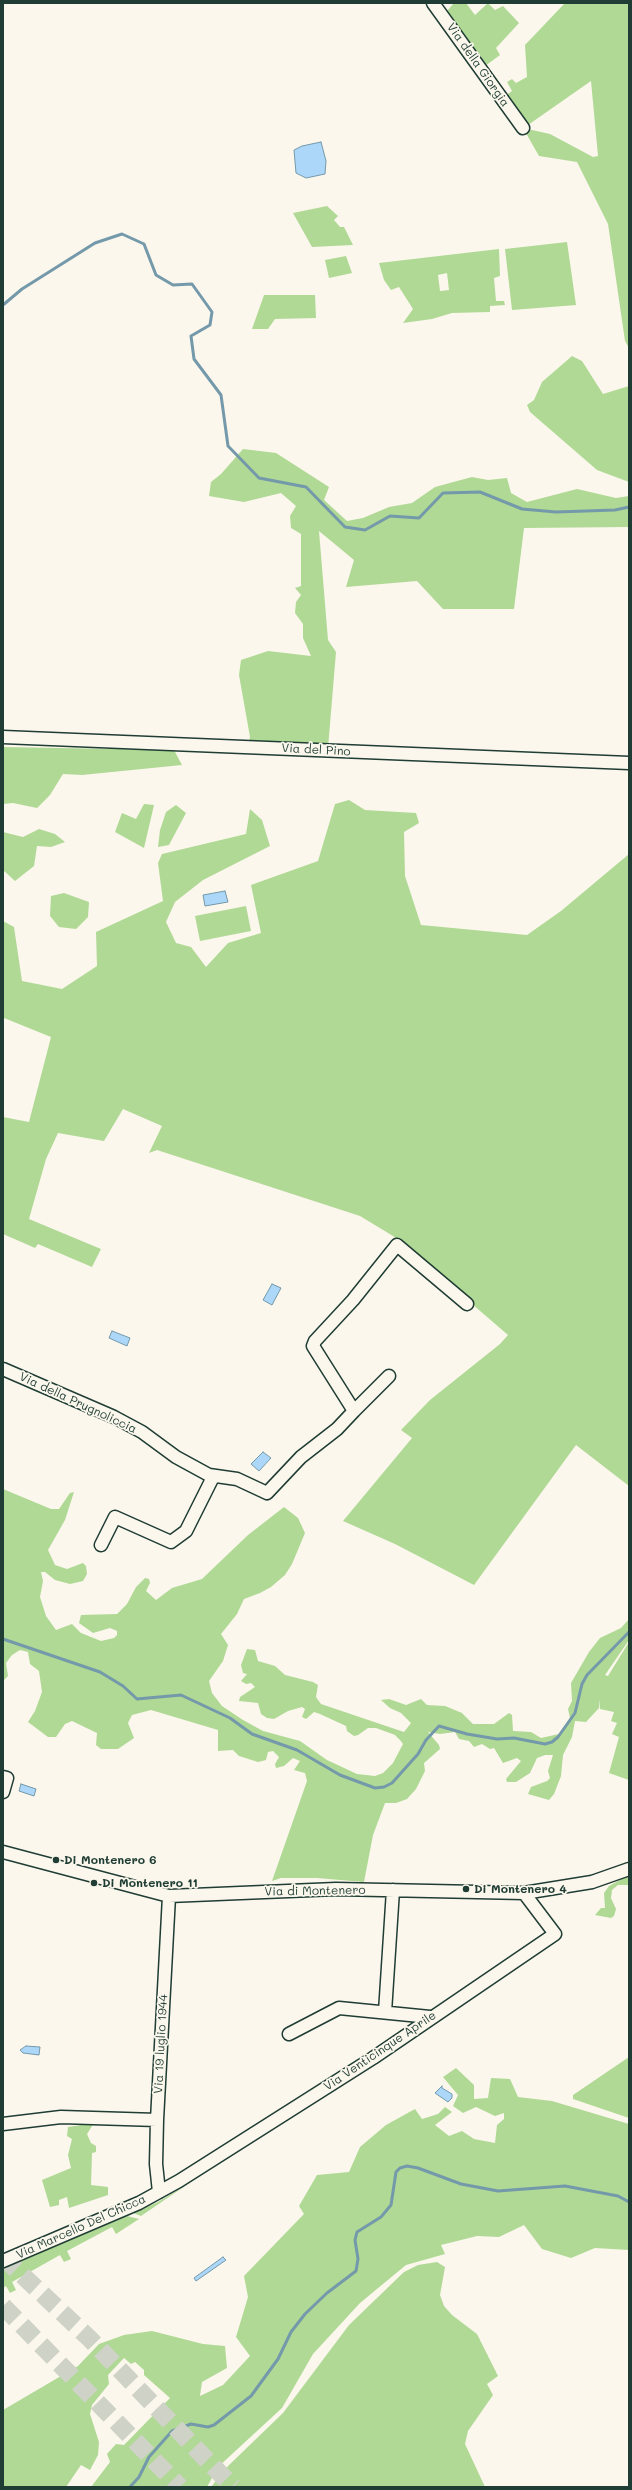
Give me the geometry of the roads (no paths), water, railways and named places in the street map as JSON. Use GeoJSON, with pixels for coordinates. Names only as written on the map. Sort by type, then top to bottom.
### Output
{"type":"FeatureCollection","features":[{"type":"Feature","properties":{"kind":"street","name":"Via della Giorgia"},"geometry":{"type":"LineString","coordinates":[[433,3],[523,128]]}},
{"type":"Feature","properties":{"kind":"street","name":"Via del Pino"},"geometry":{"type":"LineString","coordinates":[[3,737],[629,763]]}},
{"type":"Feature","properties":{"kind":"street"},"geometry":{"type":"LineString","coordinates":[[354,1411],[313,1346],[315,1341],[353,1300],[397,1245],[467,1304]]}},
{"type":"Feature","properties":{"kind":"street","name":"Via della Prugnoliccia"},"geometry":{"type":"LineString","coordinates":[[3,1369],[114,1416],[142,1432],[176,1457],[213,1477],[237,1479],[267,1493],[301,1457],[337,1429],[388,1376]]}},
{"type":"Feature","properties":{"kind":"street"},"geometry":{"type":"LineString","coordinates":[[101,1545],[115,1517],[171,1542],[186,1531],[213,1477]]}},
{"type":"Feature","properties":{"kind":"street"},"geometry":{"type":"LineString","coordinates":[[3,1777],[7,1778],[3,1792]]}},
{"type":"Feature","properties":{"kind":"street","name":"Via di Montenero"},"geometry":{"type":"LineString","coordinates":[[3,1852],[169,1896],[336,1889],[524,1893],[592,1882],[629,1870]]}},
{"type":"Feature","properties":{"kind":"street"},"geometry":{"type":"LineString","coordinates":[[385,2012],[393,1890]]}},
{"type":"Feature","properties":{"kind":"street","name":"Via Venticinque Aprile"},"geometry":{"type":"LineString","coordinates":[[159,2192],[198,2169],[373,2058],[430,2017],[555,1934],[524,1893]]}},
{"type":"Feature","properties":{"kind":"street","name":"Via 19 luglio 1944"},"geometry":{"type":"LineString","coordinates":[[159,2192],[156,2164],[157,2120],[169,1896]]}},
{"type":"Feature","properties":{"kind":"street"},"geometry":{"type":"LineString","coordinates":[[288,2034],[339,2008],[430,2017]]}},
{"type":"Feature","properties":{"kind":"street"},"geometry":{"type":"LineString","coordinates":[[3,2124],[61,2117],[157,2120]]}},
{"type":"Feature","properties":{"kind":"street","name":"Via Marcello Del Chicca"},"geometry":{"type":"LineString","coordinates":[[3,2261],[139,2203],[159,2192]]}},
{"type":"Feature","properties":{"kind":"water"},"geometry":{"type":"Polygon","coordinates":[[[321,142],[326,161],[325,174],[306,178],[296,173],[294,150],[302,146],[321,142]]]}},
{"type":"Feature","properties":{"kind":"water"},"geometry":{"type":"Polygon","coordinates":[[[225,891],[228,902],[205,906],[203,895],[225,891]]]}},
{"type":"Feature","properties":{"kind":"water"},"geometry":{"type":"Polygon","coordinates":[[[272,1284],[281,1288],[272,1305],[263,1300],[272,1284]]]}},
{"type":"Feature","properties":{"kind":"water"},"geometry":{"type":"Polygon","coordinates":[[[112,1331],[130,1338],[127,1346],[109,1338],[112,1331]]]}},
{"type":"Feature","properties":{"kind":"water"},"geometry":{"type":"Polygon","coordinates":[[[263,1452],[271,1458],[259,1471],[251,1464],[263,1452]]]}},
{"type":"Feature","properties":{"kind":"water"},"geometry":{"type":"Polygon","coordinates":[[[21,1784],[36,1789],[34,1796],[19,1791],[21,1784]]]}},
{"type":"Feature","properties":{"kind":"water"},"geometry":{"type":"Polygon","coordinates":[[[26,2046],[40,2047],[39,2055],[23,2053],[20,2050],[26,2046]]]}},
{"type":"Feature","properties":{"kind":"water"},"geometry":{"type":"Polygon","coordinates":[[[442,2086],[442,2088],[452,2094],[452,2098],[448,2102],[435,2093],[442,2086]]]}},
{"type":"Feature","properties":{"kind":"water"},"geometry":{"type":"Polygon","coordinates":[[[223,2257],[226,2260],[196,2281],[194,2278],[223,2257]]]}},
{"type":"Feature","properties":{"kind":"waterway"},"geometry":{"type":"LineString","coordinates":[[3,305],[22,289],[95,243],[122,234],[144,244],[156,275],[173,285],[192,284],[212,312],[210,325],[191,336],[194,359],[221,395],[228,446],[259,478],[306,487],[345,527],[365,530],[390,516],[419,518],[443,493],[480,492],[522,509],[556,512],[615,510],[629,507]]}},
{"type":"Feature","properties":{"kind":"waterway"},"geometry":{"type":"LineString","coordinates":[[3,1639],[100,1672],[123,1686],[137,1699],[181,1695],[230,1718],[252,1734],[297,1750],[340,1775],[375,1788],[384,1787],[392,1783],[418,1754],[426,1740],[439,1726],[467,1734],[497,1739],[514,1738],[545,1744],[552,1742],[558,1737],[575,1713],[582,1684],[587,1675],[629,1632]]}},
{"type":"Feature","properties":{"kind":"waterway"},"geometry":{"type":"LineString","coordinates":[[130,2487],[139,2477],[149,2457],[172,2431],[191,2424],[208,2427],[214,2425],[251,2396],[278,2359],[291,2332],[305,2314],[327,2293],[356,2271],[358,2259],[355,2240],[357,2232],[381,2217],[391,2205],[396,2172],[400,2168],[407,2166],[418,2168],[461,2184],[498,2191],[565,2186],[618,2196],[629,2202]]}},
{"type":"Feature","properties":{"kind":"tunnel"},"geometry":{"type":"LineString","coordinates":[[3,2257],[90,2339],[233,2487]]}},
{"type":"Feature","properties":{"kind":"tunnel"},"geometry":{"type":"LineString","coordinates":[[3,2306],[180,2487]]}},
{"type":"Feature","properties":{"kind":"place","name":"Di Montenero 6"},"geometry":{"type":"Point","coordinates":[56,1860]}},
{"type":"Feature","properties":{"kind":"place","name":"Di Montenero 11"},"geometry":{"type":"Point","coordinates":[94,1883]}},
{"type":"Feature","properties":{"kind":"place","name":"Di Montenero 4"},"geometry":{"type":"Point","coordinates":[466,1889]}}]}
